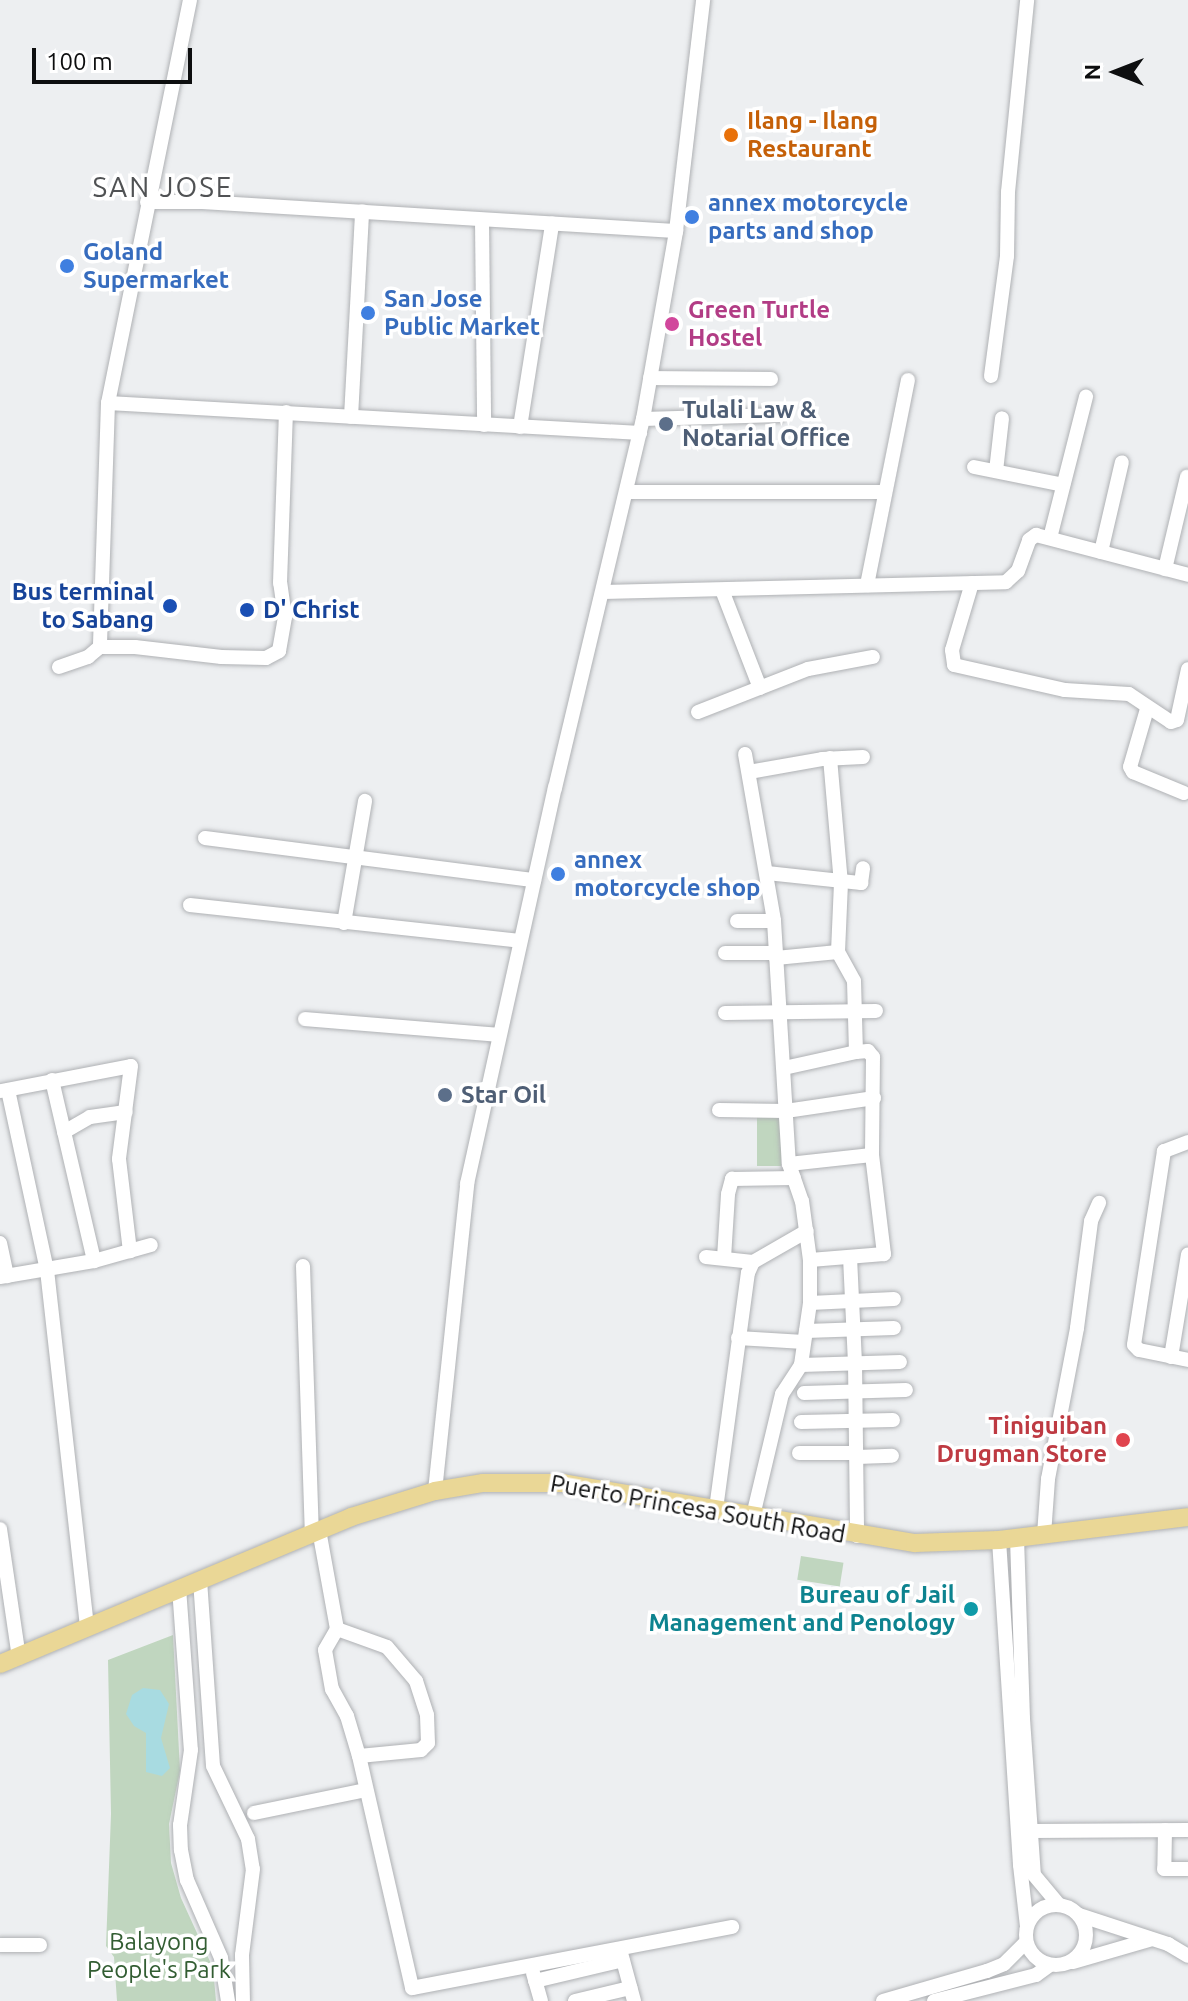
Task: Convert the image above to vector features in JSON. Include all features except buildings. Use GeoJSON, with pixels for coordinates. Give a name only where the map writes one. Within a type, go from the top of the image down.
{"type":"FeatureCollection","features":[{"type":"Feature","properties":{"kind":"main road","name":"Puerto Princesa South Road"},"geometry":{"type":"LineString","coordinates":[[0,1664],[315,1531],[435,1491],[507,1482],[563,1483],[857,1536],[915,1543],[1044,1535],[1187,1512]]}},
{"type":"Feature","properties":{"kind":"street"},"geometry":{"type":"LineString","coordinates":[[100,647],[108,403],[190,0]]}},
{"type":"Feature","properties":{"kind":"street"},"geometry":{"type":"LineString","coordinates":[[435,1491],[467,1184],[534,880],[642,426],[676,231],[703,0]]}},
{"type":"Feature","properties":{"kind":"street"},"geometry":{"type":"LineString","coordinates":[[991,376],[1007,256],[1008,192],[1027,0]]}},
{"type":"Feature","properties":{"kind":"street"},"geometry":{"type":"LineString","coordinates":[[147,202],[362,211],[676,231]]}},
{"type":"Feature","properties":{"kind":"street"},"geometry":{"type":"LineString","coordinates":[[351,417],[362,211]]}},
{"type":"Feature","properties":{"kind":"street"},"geometry":{"type":"LineString","coordinates":[[482,220],[484,425]]}},
{"type":"Feature","properties":{"kind":"street"},"geometry":{"type":"LineString","coordinates":[[520,427],[552,224]]}},
{"type":"Feature","properties":{"kind":"street"},"geometry":{"type":"LineString","coordinates":[[650,378],[771,379]]}},
{"type":"Feature","properties":{"kind":"street"},"geometry":{"type":"LineString","coordinates":[[867,585],[883,492],[908,380]]}},
{"type":"Feature","properties":{"kind":"street"},"geometry":{"type":"LineString","coordinates":[[1050,538],[1086,397]]}},
{"type":"Feature","properties":{"kind":"street"},"geometry":{"type":"LineString","coordinates":[[108,403],[520,427],[642,426],[780,415]]}},
{"type":"Feature","properties":{"kind":"street"},"geometry":{"type":"LineString","coordinates":[[59,667],[81,661],[100,647],[266,658],[279,651],[285,617],[280,583],[286,412]]}},
{"type":"Feature","properties":{"kind":"street"},"geometry":{"type":"LineString","coordinates":[[996,471],[1002,418]]}},
{"type":"Feature","properties":{"kind":"street"},"geometry":{"type":"LineString","coordinates":[[1101,552],[1122,462]]}},
{"type":"Feature","properties":{"kind":"street"},"geometry":{"type":"LineString","coordinates":[[974,467],[1063,485]]}},
{"type":"Feature","properties":{"kind":"street"},"geometry":{"type":"LineString","coordinates":[[1165,569],[1187,477]]}},
{"type":"Feature","properties":{"kind":"street"},"geometry":{"type":"LineString","coordinates":[[626,492],[883,492]]}},
{"type":"Feature","properties":{"kind":"street"},"geometry":{"type":"LineString","coordinates":[[603,592],[972,583],[1013,578],[1029,540],[1036,535],[1188,575]]}},
{"type":"Feature","properties":{"kind":"street"},"geometry":{"type":"LineString","coordinates":[[972,583],[952,650],[954,665],[1065,690],[1129,694],[1147,709],[1171,722],[1177,720],[1188,669]]}},
{"type":"Feature","properties":{"kind":"street"},"geometry":{"type":"LineString","coordinates":[[722,590],[760,688]]}},
{"type":"Feature","properties":{"kind":"street"},"geometry":{"type":"LineString","coordinates":[[698,712],[808,669],[873,657]]}},
{"type":"Feature","properties":{"kind":"street"},"geometry":{"type":"LineString","coordinates":[[1147,709],[1130,767],[1133,772],[1184,793]]}},
{"type":"Feature","properties":{"kind":"street"},"geometry":{"type":"LineString","coordinates":[[745,754],[774,921],[792,1171],[807,1231],[810,1260],[810,1303],[801,1365],[782,1394],[753,1516]]}},
{"type":"Feature","properties":{"kind":"street"},"geometry":{"type":"LineString","coordinates":[[749,772],[830,758],[863,757]]}},
{"type":"Feature","properties":{"kind":"street"},"geometry":{"type":"LineString","coordinates":[[830,758],[837,806],[841,883],[838,952],[854,981],[856,1052]]}},
{"type":"Feature","properties":{"kind":"street"},"geometry":{"type":"LineString","coordinates":[[344,923],[365,801]]}},
{"type":"Feature","properties":{"kind":"street"},"geometry":{"type":"LineString","coordinates":[[205,838],[534,880]]}},
{"type":"Feature","properties":{"kind":"street"},"geometry":{"type":"LineString","coordinates":[[767,873],[841,883],[862,882],[863,868]]}},
{"type":"Feature","properties":{"kind":"street"},"geometry":{"type":"LineString","coordinates":[[190,905],[520,941]]}},
{"type":"Feature","properties":{"kind":"street"},"geometry":{"type":"LineString","coordinates":[[737,921],[774,921]]}},
{"type":"Feature","properties":{"kind":"street"},"geometry":{"type":"LineString","coordinates":[[725,953],[775,956],[838,952]]}},
{"type":"Feature","properties":{"kind":"street"},"geometry":{"type":"LineString","coordinates":[[725,1013],[876,1011]]}},
{"type":"Feature","properties":{"kind":"street"},"geometry":{"type":"LineString","coordinates":[[305,1019],[499,1035]]}},
{"type":"Feature","properties":{"kind":"street"},"geometry":{"type":"LineString","coordinates":[[784,1068],[856,1052],[868,1051],[873,1057],[872,1155],[884,1254],[810,1260]]}},
{"type":"Feature","properties":{"kind":"street"},"geometry":{"type":"LineString","coordinates":[[87,1629],[47,1270],[4,1091],[129,1065],[132,1070],[119,1168],[130,1251]]}},
{"type":"Feature","properties":{"kind":"street"},"geometry":{"type":"LineString","coordinates":[[52,1080],[94,1261]]}},
{"type":"Feature","properties":{"kind":"street"},"geometry":{"type":"LineString","coordinates":[[719,1110],[786,1111],[874,1098]]}},
{"type":"Feature","properties":{"kind":"street"},"geometry":{"type":"LineString","coordinates":[[64,1132],[90,1117],[126,1112]]}},
{"type":"Feature","properties":{"kind":"street"},"geometry":{"type":"LineString","coordinates":[[1188,1142],[1164,1151],[1134,1339],[1139,1350],[1188,1360]]}},
{"type":"Feature","properties":{"kind":"street"},"geometry":{"type":"LineString","coordinates":[[724,1258],[728,1194],[732,1179],[872,1155]]}},
{"type":"Feature","properties":{"kind":"street"},"geometry":{"type":"LineString","coordinates":[[1044,1535],[1048,1479],[1077,1328],[1091,1221],[1099,1203]]}},
{"type":"Feature","properties":{"kind":"street"},"geometry":{"type":"LineString","coordinates":[[706,1257],[753,1262],[807,1231]]}},
{"type":"Feature","properties":{"kind":"street"},"geometry":{"type":"LineString","coordinates":[[0,1243],[4,1276],[94,1261],[151,1245]]}},
{"type":"Feature","properties":{"kind":"street"},"geometry":{"type":"LineString","coordinates":[[1171,1357],[1188,1254]]}},
{"type":"Feature","properties":{"kind":"street"},"geometry":{"type":"LineString","coordinates":[[850,1257],[856,1392],[857,1536]]}},
{"type":"Feature","properties":{"kind":"street"},"geometry":{"type":"LineString","coordinates":[[716,1509],[745,1287],[753,1262]]}},
{"type":"Feature","properties":{"kind":"street"},"geometry":{"type":"LineString","coordinates":[[303,1266],[315,1531],[337,1629],[325,1650],[332,1689],[347,1716],[359,1756],[412,1988],[531,1965],[621,1955]]}},
{"type":"Feature","properties":{"kind":"street"},"geometry":{"type":"LineString","coordinates":[[810,1303],[894,1299]]}},
{"type":"Feature","properties":{"kind":"street"},"geometry":{"type":"LineString","coordinates":[[738,1338],[894,1328]]}},
{"type":"Feature","properties":{"kind":"street"},"geometry":{"type":"LineString","coordinates":[[801,1365],[900,1362]]}},
{"type":"Feature","properties":{"kind":"street"},"geometry":{"type":"LineString","coordinates":[[804,1393],[906,1390]]}},
{"type":"Feature","properties":{"kind":"street"},"geometry":{"type":"LineString","coordinates":[[801,1422],[893,1420]]}},
{"type":"Feature","properties":{"kind":"street"},"geometry":{"type":"LineString","coordinates":[[799,1453],[892,1456]]}},
{"type":"Feature","properties":{"kind":"street"},"geometry":{"type":"LineString","coordinates":[[0,1529],[19,1658]]}},
{"type":"Feature","properties":{"kind":"street"},"geometry":{"type":"LineString","coordinates":[[1008,1539],[1034,1875],[1059,1905],[1079,1915],[1168,1944],[1188,1956]]}},
{"type":"Feature","properties":{"kind":"street"},"geometry":{"type":"LineString","coordinates":[[1008,1539],[1020,1865],[1026,1942],[1040,1961],[1056,1965],[1149,1940]]}},
{"type":"Feature","properties":{"kind":"street"},"geometry":{"type":"LineString","coordinates":[[200,1580],[210,1744],[217,1778],[248,1839],[253,1869],[242,1955],[243,2001]]}},
{"type":"Feature","properties":{"kind":"street"},"geometry":{"type":"LineString","coordinates":[[179,1588],[191,1750],[180,1825],[181,1850],[187,1880],[221,1958],[228,2001]]}},
{"type":"Feature","properties":{"kind":"street"},"geometry":{"type":"LineString","coordinates":[[337,1629],[387,1647],[416,1681],[427,1715],[428,1743],[421,1750],[359,1756]]}},
{"type":"Feature","properties":{"kind":"street"},"geometry":{"type":"LineString","coordinates":[[189,1779],[203,1774],[217,1778]]}},
{"type":"Feature","properties":{"kind":"street"},"geometry":{"type":"LineString","coordinates":[[254,1813],[366,1790]]}},
{"type":"Feature","properties":{"kind":"street"},"geometry":{"type":"LineString","coordinates":[[1165,1830],[1164,1869],[1188,1869]]}},
{"type":"Feature","properties":{"kind":"street"},"geometry":{"type":"LineString","coordinates":[[1032,1831],[1188,1830]]}},
{"type":"Feature","properties":{"kind":"street"},"geometry":{"type":"LineString","coordinates":[[1027,1926],[1042,1908],[1059,1905]]}},
{"type":"Feature","properties":{"kind":"street"},"geometry":{"type":"LineString","coordinates":[[934,2001],[1036,1975],[1074,1960],[1086,1939],[1079,1915]]}},
{"type":"Feature","properties":{"kind":"street"},"geometry":{"type":"LineString","coordinates":[[535,1981],[732,1927]]}},
{"type":"Feature","properties":{"kind":"street"},"geometry":{"type":"LineString","coordinates":[[883,2001],[1004,1964],[1026,1942]]}},
{"type":"Feature","properties":{"kind":"street"},"geometry":{"type":"LineString","coordinates":[[0,1945],[40,1945]]}},
{"type":"Feature","properties":{"kind":"street"},"geometry":{"type":"LineString","coordinates":[[221,1958],[232,1960],[242,1955]]}},
{"type":"Feature","properties":{"kind":"street"},"geometry":{"type":"LineString","coordinates":[[575,2001],[632,1994],[621,1955]]}},
{"type":"Feature","properties":{"kind":"street"},"geometry":{"type":"LineString","coordinates":[[531,1965],[541,2001]]}},
{"type":"Feature","properties":{"kind":"green space"},"geometry":{"type":"Polygon","coordinates":[[[757,1115],[781,1115],[781,1166],[757,1166],[757,1115]]]}},
{"type":"Feature","properties":{"kind":"green space"},"geometry":{"type":"Polygon","coordinates":[[[801,1556],[843,1563],[840,1586],[797,1580],[801,1556]]]}},
{"type":"Feature","properties":{"kind":"green space","name":"Balayong People's Park"},"geometry":{"type":"Polygon","coordinates":[[[173,1635],[180,1771],[169,1824],[171,1863],[181,1898],[213,1968],[216,2001],[117,2001],[114,1957],[106,1946],[111,1814],[108,1660],[173,1635]]]}},
{"type":"Feature","properties":{"kind":"water"},"geometry":{"type":"Polygon","coordinates":[[[143,1688],[160,1690],[169,1704],[161,1738],[170,1768],[162,1776],[146,1772],[146,1733],[134,1726],[126,1714],[132,1695],[143,1688]]]}},
{"type":"Feature","properties":{"kind":"place","name":"Ilang - Ilang Restaurant"},"geometry":{"type":"Point","coordinates":[731,135]}},
{"type":"Feature","properties":{"kind":"place","name":"annex motorcycle parts and shop"},"geometry":{"type":"Point","coordinates":[692,217]}},
{"type":"Feature","properties":{"kind":"place","name":"Goland Supermarket"},"geometry":{"type":"Point","coordinates":[67,266]}},
{"type":"Feature","properties":{"kind":"place","name":"San Jose Public Market"},"geometry":{"type":"Point","coordinates":[368,313]}},
{"type":"Feature","properties":{"kind":"place","name":"Green Turtle Hostel"},"geometry":{"type":"Point","coordinates":[672,324]}},
{"type":"Feature","properties":{"kind":"place","name":"Tulali Law & Notarial Office"},"geometry":{"type":"Point","coordinates":[666,424]}},
{"type":"Feature","properties":{"kind":"place","name":"Bus terminal to Sabang"},"geometry":{"type":"Point","coordinates":[170,606]}},
{"type":"Feature","properties":{"kind":"place","name":"D' Christ"},"geometry":{"type":"Point","coordinates":[247,610]}},
{"type":"Feature","properties":{"kind":"place","name":"annex motorcycle shop"},"geometry":{"type":"Point","coordinates":[558,874]}},
{"type":"Feature","properties":{"kind":"place","name":"Star Oil"},"geometry":{"type":"Point","coordinates":[445,1095]}},
{"type":"Feature","properties":{"kind":"place","name":"Tiniguiban Drugman Store"},"geometry":{"type":"Point","coordinates":[1123,1440]}},
{"type":"Feature","properties":{"kind":"place","name":"Bureau of Jail Management and Penology"},"geometry":{"type":"Point","coordinates":[971,1609]}},
{"type":"Feature","properties":{"kind":"district","name":"SAN JOSE"},"geometry":{"type":"Point","coordinates":[163,187]}}]}
